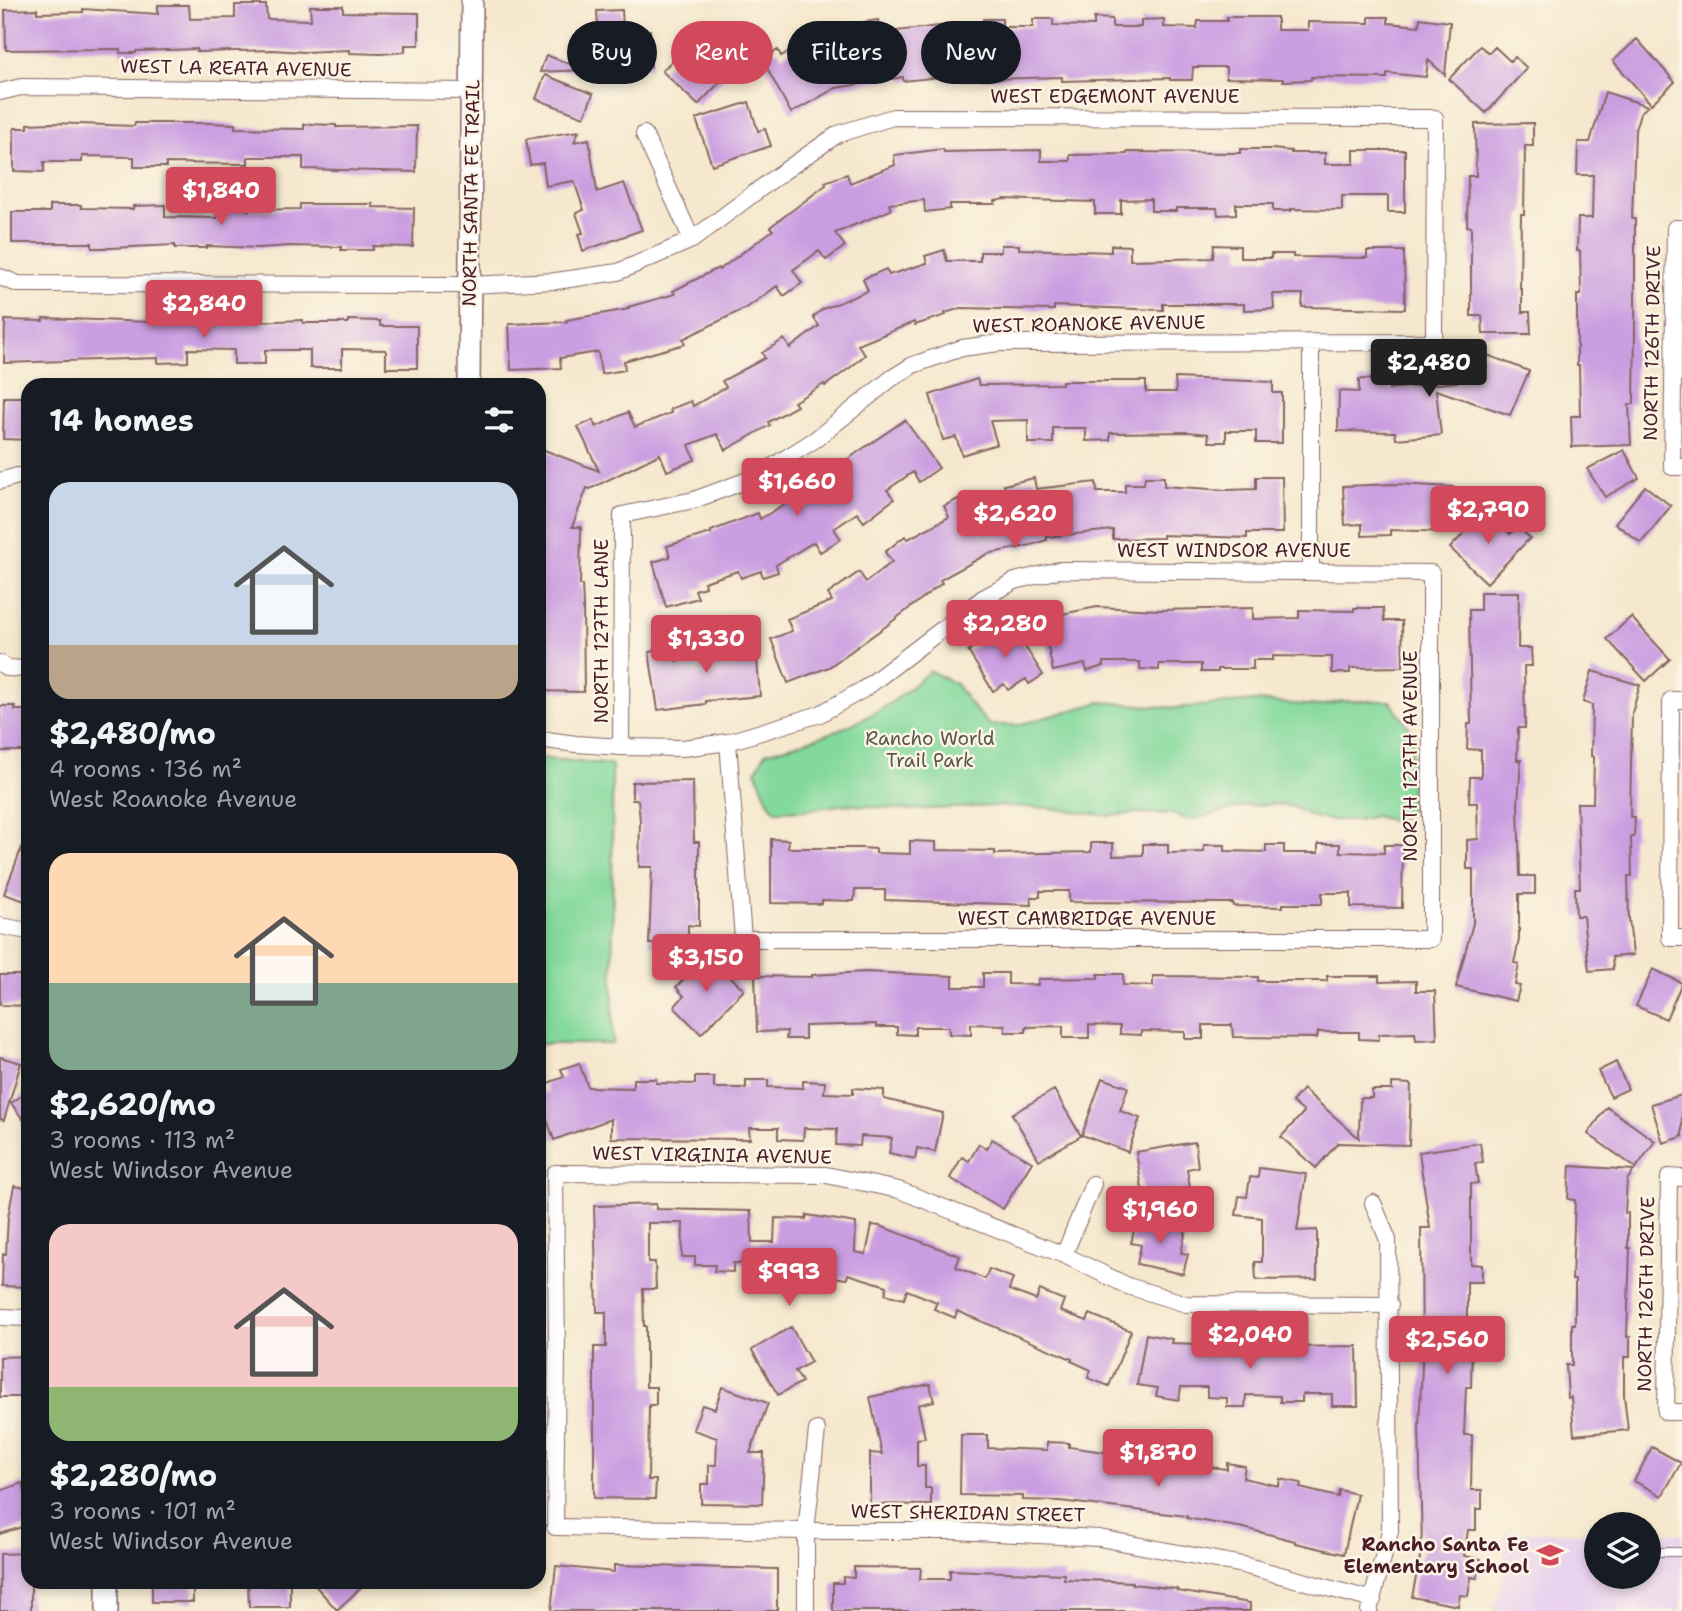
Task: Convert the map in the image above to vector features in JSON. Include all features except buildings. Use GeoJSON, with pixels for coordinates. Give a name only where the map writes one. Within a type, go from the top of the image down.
{"type":"FeatureCollection","features":[{"type":"Feature","properties":{"kind":"street","name":"NORTH SANTA FE TRAIL"},"geometry":{"type":"LineString","coordinates":[[469,378],[472,0]]}},
{"type":"Feature","properties":{"kind":"street","name":"WEST LA REATA AVENUE"},"geometry":{"type":"LineString","coordinates":[[0,92],[21,87],[472,91]]}},
{"type":"Feature","properties":{"kind":"street","name":"WEST EDGEMONT AVENUE"},"geometry":{"type":"LineString","coordinates":[[0,277],[18,284],[470,285],[556,281],[618,272],[692,240],[838,134],[894,117],[1435,118],[1434,342]]}},
{"type":"Feature","properties":{"kind":"street"},"geometry":{"type":"LineString","coordinates":[[644,134],[692,240]]}},
{"type":"Feature","properties":{"kind":"street","name":"NORTH 126TH DRIVE"},"geometry":{"type":"LineString","coordinates":[[1677,467],[1675,228],[1682,228]]}},
{"type":"Feature","properties":{"kind":"street","name":"WEST ROANOKE AVENUE"},"geometry":{"type":"LineString","coordinates":[[622,515],[694,500],[756,477],[816,439],[892,378],[913,365],[962,348],[999,343],[1434,342]]}},
{"type":"Feature","properties":{"kind":"street"},"geometry":{"type":"LineString","coordinates":[[1311,343],[1311,571]]}},
{"type":"Feature","properties":{"kind":"street"},"geometry":{"type":"LineString","coordinates":[[0,481],[21,476]]}},
{"type":"Feature","properties":{"kind":"street","name":"NORTH 127TH LANE"},"geometry":{"type":"LineString","coordinates":[[621,747],[622,515]]}},
{"type":"Feature","properties":{"kind":"street","name":"WEST WINDSOR AVENUE"},"geometry":{"type":"LineString","coordinates":[[546,740],[621,747],[683,748],[728,742],[820,714],[864,689],[983,597],[1015,582],[1059,570],[1431,573]]}},
{"type":"Feature","properties":{"kind":"street","name":"NORTH 127TH AVENUE"},"geometry":{"type":"LineString","coordinates":[[1431,573],[1431,939]]}},
{"type":"Feature","properties":{"kind":"street"},"geometry":{"type":"LineString","coordinates":[[0,663],[7,668],[21,669]]}},
{"type":"Feature","properties":{"kind":"street"},"geometry":{"type":"LineString","coordinates":[[1676,700],[1676,938]]}},
{"type":"Feature","properties":{"kind":"street","name":"WEST CAMBRIDGE AVENUE"},"geometry":{"type":"LineString","coordinates":[[728,742],[743,939],[1431,939]]}},
{"type":"Feature","properties":{"kind":"street"},"geometry":{"type":"LineString","coordinates":[[0,926],[21,929]]}},
{"type":"Feature","properties":{"kind":"street","name":"WEST VIRGINIA AVENUE"},"geometry":{"type":"LineString","coordinates":[[555,1527],[555,1173],[826,1175],[899,1190],[1064,1255],[1128,1286],[1186,1304],[1390,1305]]}},
{"type":"Feature","properties":{"kind":"street","name":"NORTH 126TH DRIVE"},"geometry":{"type":"LineString","coordinates":[[1674,1412],[1675,1178]]}},
{"type":"Feature","properties":{"kind":"street"},"geometry":{"type":"LineString","coordinates":[[1064,1255],[1093,1184]]}},
{"type":"Feature","properties":{"kind":"street"},"geometry":{"type":"LineString","coordinates":[[1371,1605],[1390,1531],[1388,1240],[1373,1203]]}},
{"type":"Feature","properties":{"kind":"street"},"geometry":{"type":"LineString","coordinates":[[0,1317],[21,1318]]}},
{"type":"Feature","properties":{"kind":"street"},"geometry":{"type":"LineString","coordinates":[[806,1611],[806,1531],[817,1430]]}},
{"type":"Feature","properties":{"kind":"street","name":"WEST SHERIDAN STREET"},"geometry":{"type":"LineString","coordinates":[[555,1527],[954,1531],[1099,1538],[1243,1565],[1371,1605]]}},
{"type":"Feature","properties":{"kind":"street"},"geometry":{"type":"LineString","coordinates":[[107,1589],[107,1611]]}},
{"type":"Feature","properties":{"kind":"lane"},"geometry":{"type":"LineString","coordinates":[[1661,1552],[1682,1552]]}},
{"type":"Feature","properties":{"kind":"shaded area","name":"Rancho Santa Fe Elementary School"},"geometry":{"type":"Polygon","coordinates":[[[1505,1532],[1584,1533],[1584,1589],[1661,1589],[1661,1534],[1682,1534],[1682,1611],[1493,1611],[1504,1577],[1505,1532]]]}},
{"type":"Feature","properties":{"kind":"green space","name":"Rancho World Trail Park"},"geometry":{"type":"Polygon","coordinates":[[[930,671],[956,684],[989,725],[1018,725],[1101,702],[1177,708],[1255,701],[1319,706],[1343,701],[1390,701],[1413,733],[1410,813],[1393,821],[1375,816],[1357,820],[1330,820],[1313,817],[1291,806],[1272,804],[1245,806],[1190,820],[1171,814],[1108,816],[1048,808],[997,806],[908,810],[846,804],[776,811],[769,803],[756,771],[765,753],[862,719],[892,702],[930,671]]]}},
{"type":"Feature","properties":{"kind":"green space"},"geometry":{"type":"Polygon","coordinates":[[[546,759],[612,765],[613,1044],[546,1044],[546,759]]]}},
{"type":"Feature","properties":{"kind":"place","name":"Rancho Santa Fe Elementary School"},"geometry":{"type":"Point","coordinates":[1550,1555]}}]}
